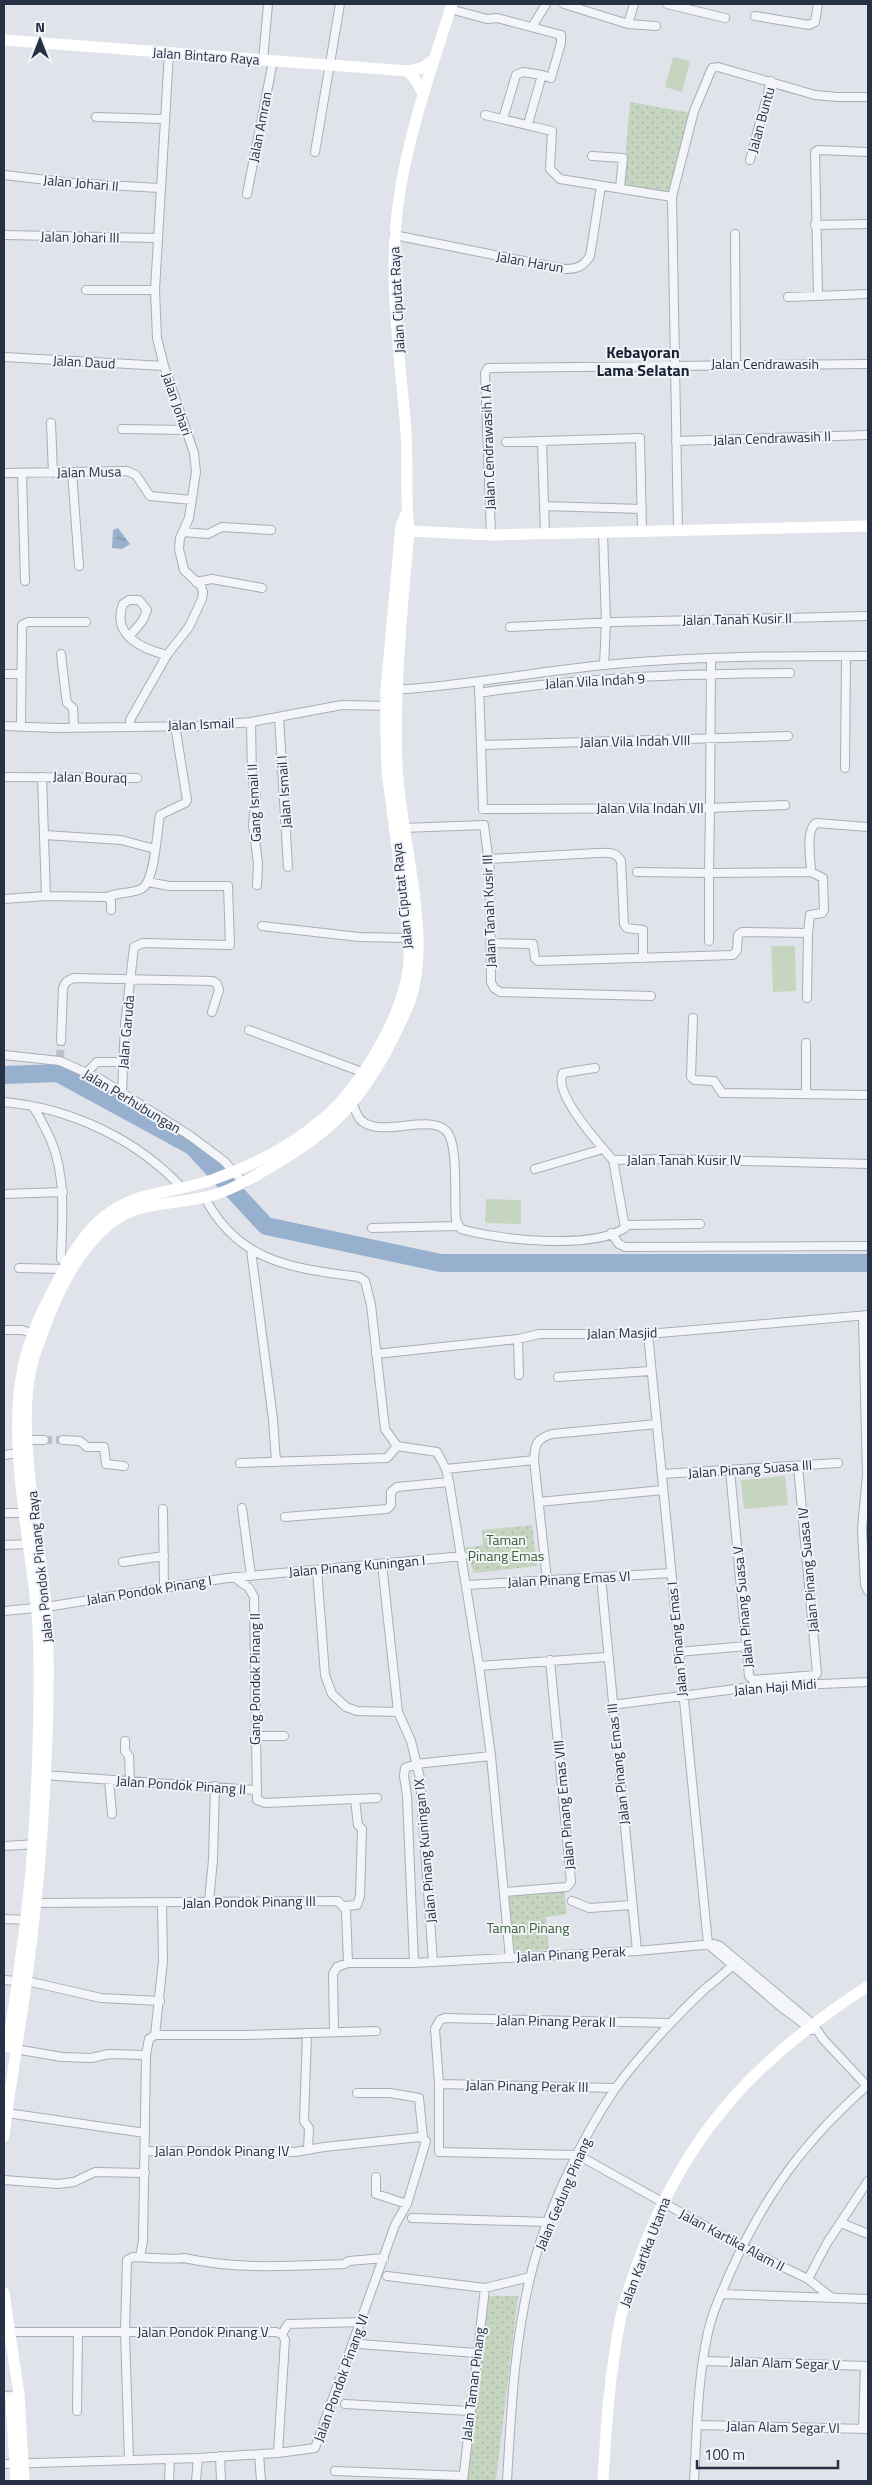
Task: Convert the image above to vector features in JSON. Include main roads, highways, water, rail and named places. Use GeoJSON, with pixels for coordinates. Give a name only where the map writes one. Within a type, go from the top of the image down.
{"type":"FeatureCollection","features":[{"type":"Feature","properties":{"kind":"main road","name":"Jalan Ciputat Raya"},"geometry":{"type":"LineString","coordinates":[[221,1193],[297,1152],[332,1126],[353,1104],[373,1076],[393,1038],[410,1001],[416,978],[418,941],[399,828],[387,771],[398,607],[407,512],[408,457],[395,306],[394,235],[404,172],[423,94],[451,7]]}},
{"type":"Feature","properties":{"kind":"main road","name":"Jalan Bintaro Raya"},"geometry":{"type":"LineString","coordinates":[[4,40],[408,71],[422,68],[433,60]]}},
{"type":"Feature","properties":{"kind":"main road"},"geometry":{"type":"LineString","coordinates":[[408,71],[417,82],[423,94]]}},
{"type":"Feature","properties":{"kind":"main road"},"geometry":{"type":"LineString","coordinates":[[405,528],[490,535],[868,526]]}},
{"type":"Feature","properties":{"kind":"main road","name":"Jalan Ciputat Raya"},"geometry":{"type":"LineString","coordinates":[[202,1184],[290,1143],[321,1121],[335,1107],[362,1072],[386,1031],[402,996],[407,977],[410,938],[399,828]]}},
{"type":"Feature","properties":{"kind":"main road"},"geometry":{"type":"LineString","coordinates":[[221,1193],[227,1174]]}},
{"type":"Feature","properties":{"kind":"main road","name":"Jalan Pondok Pinang Raya"},"geometry":{"type":"LineString","coordinates":[[4,2081],[17,2015],[30,1920],[41,1775],[42,1607],[28,1440],[27,1395],[38,1335],[65,1266],[80,1241],[99,1219],[138,1198],[202,1184]]}},
{"type":"Feature","properties":{"kind":"main road","name":"Jalan Pondok Pinang Raya"},"geometry":{"type":"LineString","coordinates":[[42,1607],[29,1544],[20,1453],[19,1396],[23,1367],[71,1270],[86,1248],[106,1227],[122,1215],[142,1207],[160,1202],[205,1198],[221,1193]]}},
{"type":"Feature","properties":{"kind":"main road","name":"Jalan Kartika Utama"},"geometry":{"type":"LineString","coordinates":[[603,2481],[606,2424],[622,2314],[629,2286],[662,2203],[710,2125],[742,2087],[813,2028],[868,1986]]}},
{"type":"Feature","properties":{"kind":"main road","name":"Jalan Pondok Pinang Raya"},"geometry":{"type":"LineString","coordinates":[[4,2136],[15,2049],[17,2015]]}},
{"type":"Feature","properties":{"kind":"main road"},"geometry":{"type":"LineString","coordinates":[[4,2293],[16,2481]]}},
{"type":"Feature","properties":{"kind":"main road"},"geometry":{"type":"LineString","coordinates":[[4,2342],[11,2395]]}},
{"type":"Feature","properties":{"kind":"main road"},"geometry":{"type":"LineString","coordinates":[[14,2463],[24,2481]]}},
{"type":"Feature","properties":{"kind":"water"},"geometry":{"type":"Polygon","coordinates":[[[118,528],[130,544],[122,549],[112,548],[113,530],[118,528]]]}},
{"type":"Feature","properties":{"kind":"waterway"},"geometry":{"type":"LineString","coordinates":[[4,1075],[58,1073],[192,1146],[266,1226],[441,1263],[868,1263]]}},
{"type":"Feature","properties":{"kind":"tunnel"},"geometry":{"type":"LineString","coordinates":[[60,1058],[61,1041]]}},
{"type":"Feature","properties":{"kind":"tunnel"},"geometry":{"type":"LineString","coordinates":[[44,1440],[63,1440]]}},
{"type":"Feature","properties":{"kind":"district","name":"Kebayoran Lama Selatan"},"geometry":{"type":"Point","coordinates":[643,361]}},
{"type":"Feature","properties":{"kind":"park label","name":"Taman Pinang Emas"},"geometry":{"type":"Point","coordinates":[506,1548]}},
{"type":"Feature","properties":{"kind":"park label","name":"Taman Pinang"},"geometry":{"type":"Point","coordinates":[528,1928]}}]}
